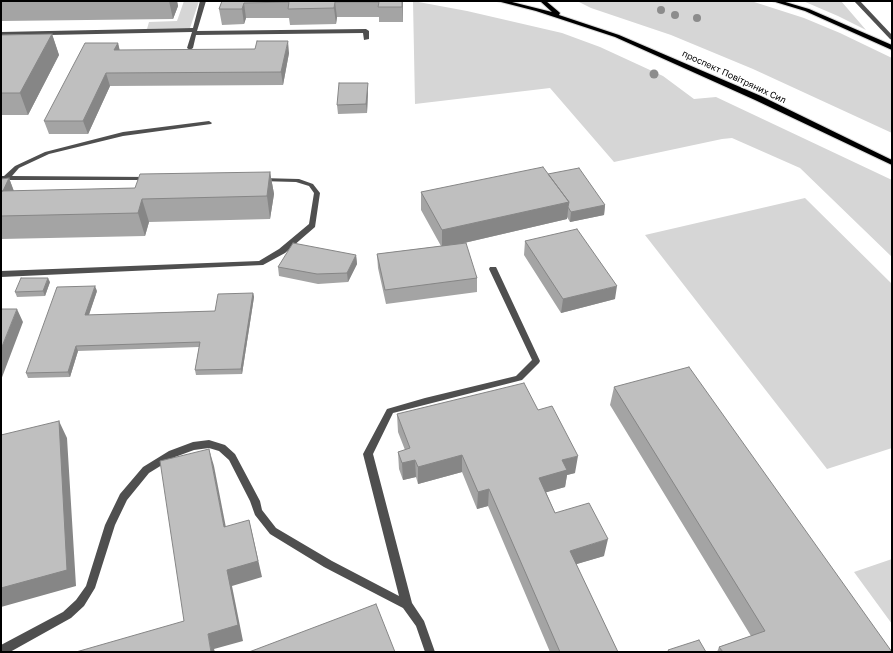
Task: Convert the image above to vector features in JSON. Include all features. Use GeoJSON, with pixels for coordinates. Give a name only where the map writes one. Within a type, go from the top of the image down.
{"type":"FeatureCollection","features":[{"type":"Feature","properties":{"kind":"main road","name":"проспект Повітряних Сил"},"geometry":{"type":"LineString","coordinates":[[500,1],[563,17],[617,36],[700,72],[892,163]]}},
{"type":"Feature","properties":{"kind":"main road","name":"проспект Повітряних Сил"},"geometry":{"type":"LineString","coordinates":[[543,1],[547,6],[563,17]]}},
{"type":"Feature","properties":{"kind":"main road"},"geometry":{"type":"LineString","coordinates":[[775,1],[807,10],[892,48]]}},
{"type":"Feature","properties":{"kind":"street"},"geometry":{"type":"LineString","coordinates":[[190,48],[203,1]]}},
{"type":"Feature","properties":{"kind":"street"},"geometry":{"type":"LineString","coordinates":[[857,1],[892,38]]}},
{"type":"Feature","properties":{"kind":"street"},"geometry":{"type":"LineString","coordinates":[[1,34],[366,31],[366,39]]}},
{"type":"Feature","properties":{"kind":"street"},"geometry":{"type":"LineString","coordinates":[[4,178],[17,166],[47,153],[123,134],[209,122]]}},
{"type":"Feature","properties":{"kind":"street"},"geometry":{"type":"LineString","coordinates":[[4,178],[156,179]]}},
{"type":"Feature","properties":{"kind":"street"},"geometry":{"type":"LineString","coordinates":[[1,274],[260,263],[282,251],[312,225],[317,193],[310,185],[297,180],[250,180]]}},
{"type":"Feature","properties":{"kind":"street"},"geometry":{"type":"LineString","coordinates":[[430,652],[420,624],[406,605],[368,454],[390,411],[424,401],[519,378],[536,360],[494,269]]}},
{"type":"Feature","properties":{"kind":"street"},"geometry":{"type":"LineString","coordinates":[[1,651],[66,615],[80,603],[90,588],[110,525],[123,497],[146,470],[172,454],[193,446],[209,444],[222,448],[232,457],[255,501],[258,512],[273,530],[328,564],[406,605]]}},
{"type":"Feature","properties":{"kind":"shaded area"},"geometry":{"type":"Polygon","coordinates":[[[184,1],[199,1],[190,28],[147,29],[149,22],[177,21],[184,1]]]}},
{"type":"Feature","properties":{"kind":"shaded area"},"geometry":{"type":"Polygon","coordinates":[[[413,1],[467,11],[562,33],[600,47],[663,76],[694,99],[716,97],[892,180],[892,257],[800,168],[732,138],[614,162],[550,88],[415,104],[413,1]]]}},
{"type":"Feature","properties":{"kind":"shaded area"},"geometry":{"type":"Polygon","coordinates":[[[577,1],[751,1],[804,18],[840,33],[892,58],[892,133],[753,69],[671,35],[591,8],[577,1]]]}},
{"type":"Feature","properties":{"kind":"shaded area"},"geometry":{"type":"Polygon","coordinates":[[[803,1],[841,1],[866,30],[838,16],[803,1]]]}},
{"type":"Feature","properties":{"kind":"shaded area"},"geometry":{"type":"Polygon","coordinates":[[[805,198],[892,284],[892,448],[827,469],[645,235],[805,198]]]}},
{"type":"Feature","properties":{"kind":"shaded area"},"geometry":{"type":"Polygon","coordinates":[[[892,559],[892,624],[854,572],[892,559]]]}},
{"type":"Feature","properties":{"kind":"building"},"geometry":{"type":"Polygon","coordinates":[[[222,1],[402,1],[402,7],[378,7],[379,2],[335,2],[334,8],[288,9],[289,2],[244,3],[242,9],[219,9],[222,1]]]}},
{"type":"Feature","properties":{"kind":"building"},"geometry":{"type":"Polygon","coordinates":[[[52,34],[20,93],[1,93],[1,35],[52,34]]]}},
{"type":"Feature","properties":{"kind":"building"},"geometry":{"type":"Polygon","coordinates":[[[257,41],[288,41],[281,72],[106,73],[83,121],[44,121],[85,43],[118,43],[114,50],[255,49],[257,41]]]}},
{"type":"Feature","properties":{"kind":"building"},"geometry":{"type":"Polygon","coordinates":[[[339,83],[368,83],[366,104],[337,105],[339,83]]]}},
{"type":"Feature","properties":{"kind":"building"},"geometry":{"type":"Polygon","coordinates":[[[543,167],[569,202],[442,230],[421,192],[543,167]]]}},
{"type":"Feature","properties":{"kind":"building"},"geometry":{"type":"Polygon","coordinates":[[[579,168],[605,205],[571,212],[568,207],[569,202],[548,174],[579,168]]]}},
{"type":"Feature","properties":{"kind":"building"},"geometry":{"type":"Polygon","coordinates":[[[270,172],[267,196],[142,199],[138,213],[1,216],[1,191],[135,188],[140,174],[270,172]]]}},
{"type":"Feature","properties":{"kind":"building"},"geometry":{"type":"Polygon","coordinates":[[[9,178],[3,191],[1,191],[1,179],[9,178]]]}},
{"type":"Feature","properties":{"kind":"building"},"geometry":{"type":"Polygon","coordinates":[[[577,229],[617,286],[563,299],[525,241],[577,229]]]}},
{"type":"Feature","properties":{"kind":"building"},"geometry":{"type":"Polygon","coordinates":[[[293,243],[356,255],[347,273],[317,274],[278,267],[293,243]]]}},
{"type":"Feature","properties":{"kind":"building"},"geometry":{"type":"Polygon","coordinates":[[[466,243],[477,278],[385,290],[377,254],[466,243]]]}},
{"type":"Feature","properties":{"kind":"building"},"geometry":{"type":"Polygon","coordinates":[[[21,278],[48,278],[43,291],[15,292],[21,278]]]}},
{"type":"Feature","properties":{"kind":"building"},"geometry":{"type":"Polygon","coordinates":[[[95,286],[85,315],[215,311],[218,294],[253,293],[241,369],[195,370],[200,342],[76,346],[68,372],[26,373],[57,287],[95,286]]]}},
{"type":"Feature","properties":{"kind":"building"},"geometry":{"type":"Polygon","coordinates":[[[1,309],[17,309],[1,349],[1,309]]]}},
{"type":"Feature","properties":{"kind":"building"},"geometry":{"type":"Polygon","coordinates":[[[689,367],[892,652],[723,652],[719,647],[765,631],[614,387],[689,367]]]}},
{"type":"Feature","properties":{"kind":"building"},"geometry":{"type":"Polygon","coordinates":[[[524,383],[538,410],[552,406],[578,456],[562,460],[567,470],[539,478],[555,513],[589,503],[608,539],[570,551],[618,652],[560,652],[489,489],[478,492],[462,455],[418,467],[415,460],[402,463],[398,452],[410,448],[397,414],[524,383]]]}},
{"type":"Feature","properties":{"kind":"building"},"geometry":{"type":"Polygon","coordinates":[[[59,421],[67,570],[1,588],[1,435],[59,421]]]}},
{"type":"Feature","properties":{"kind":"building"},"geometry":{"type":"Polygon","coordinates":[[[209,449],[224,527],[249,520],[258,561],[227,570],[238,625],[208,634],[211,652],[76,652],[184,621],[160,461],[209,449]]]}},
{"type":"Feature","properties":{"kind":"building"},"geometry":{"type":"Polygon","coordinates":[[[376,604],[395,652],[249,652],[376,604]]]}},
{"type":"Feature","properties":{"kind":"building"},"geometry":{"type":"Polygon","coordinates":[[[699,640],[706,652],[669,652],[668,650],[699,640]]]}}]}
